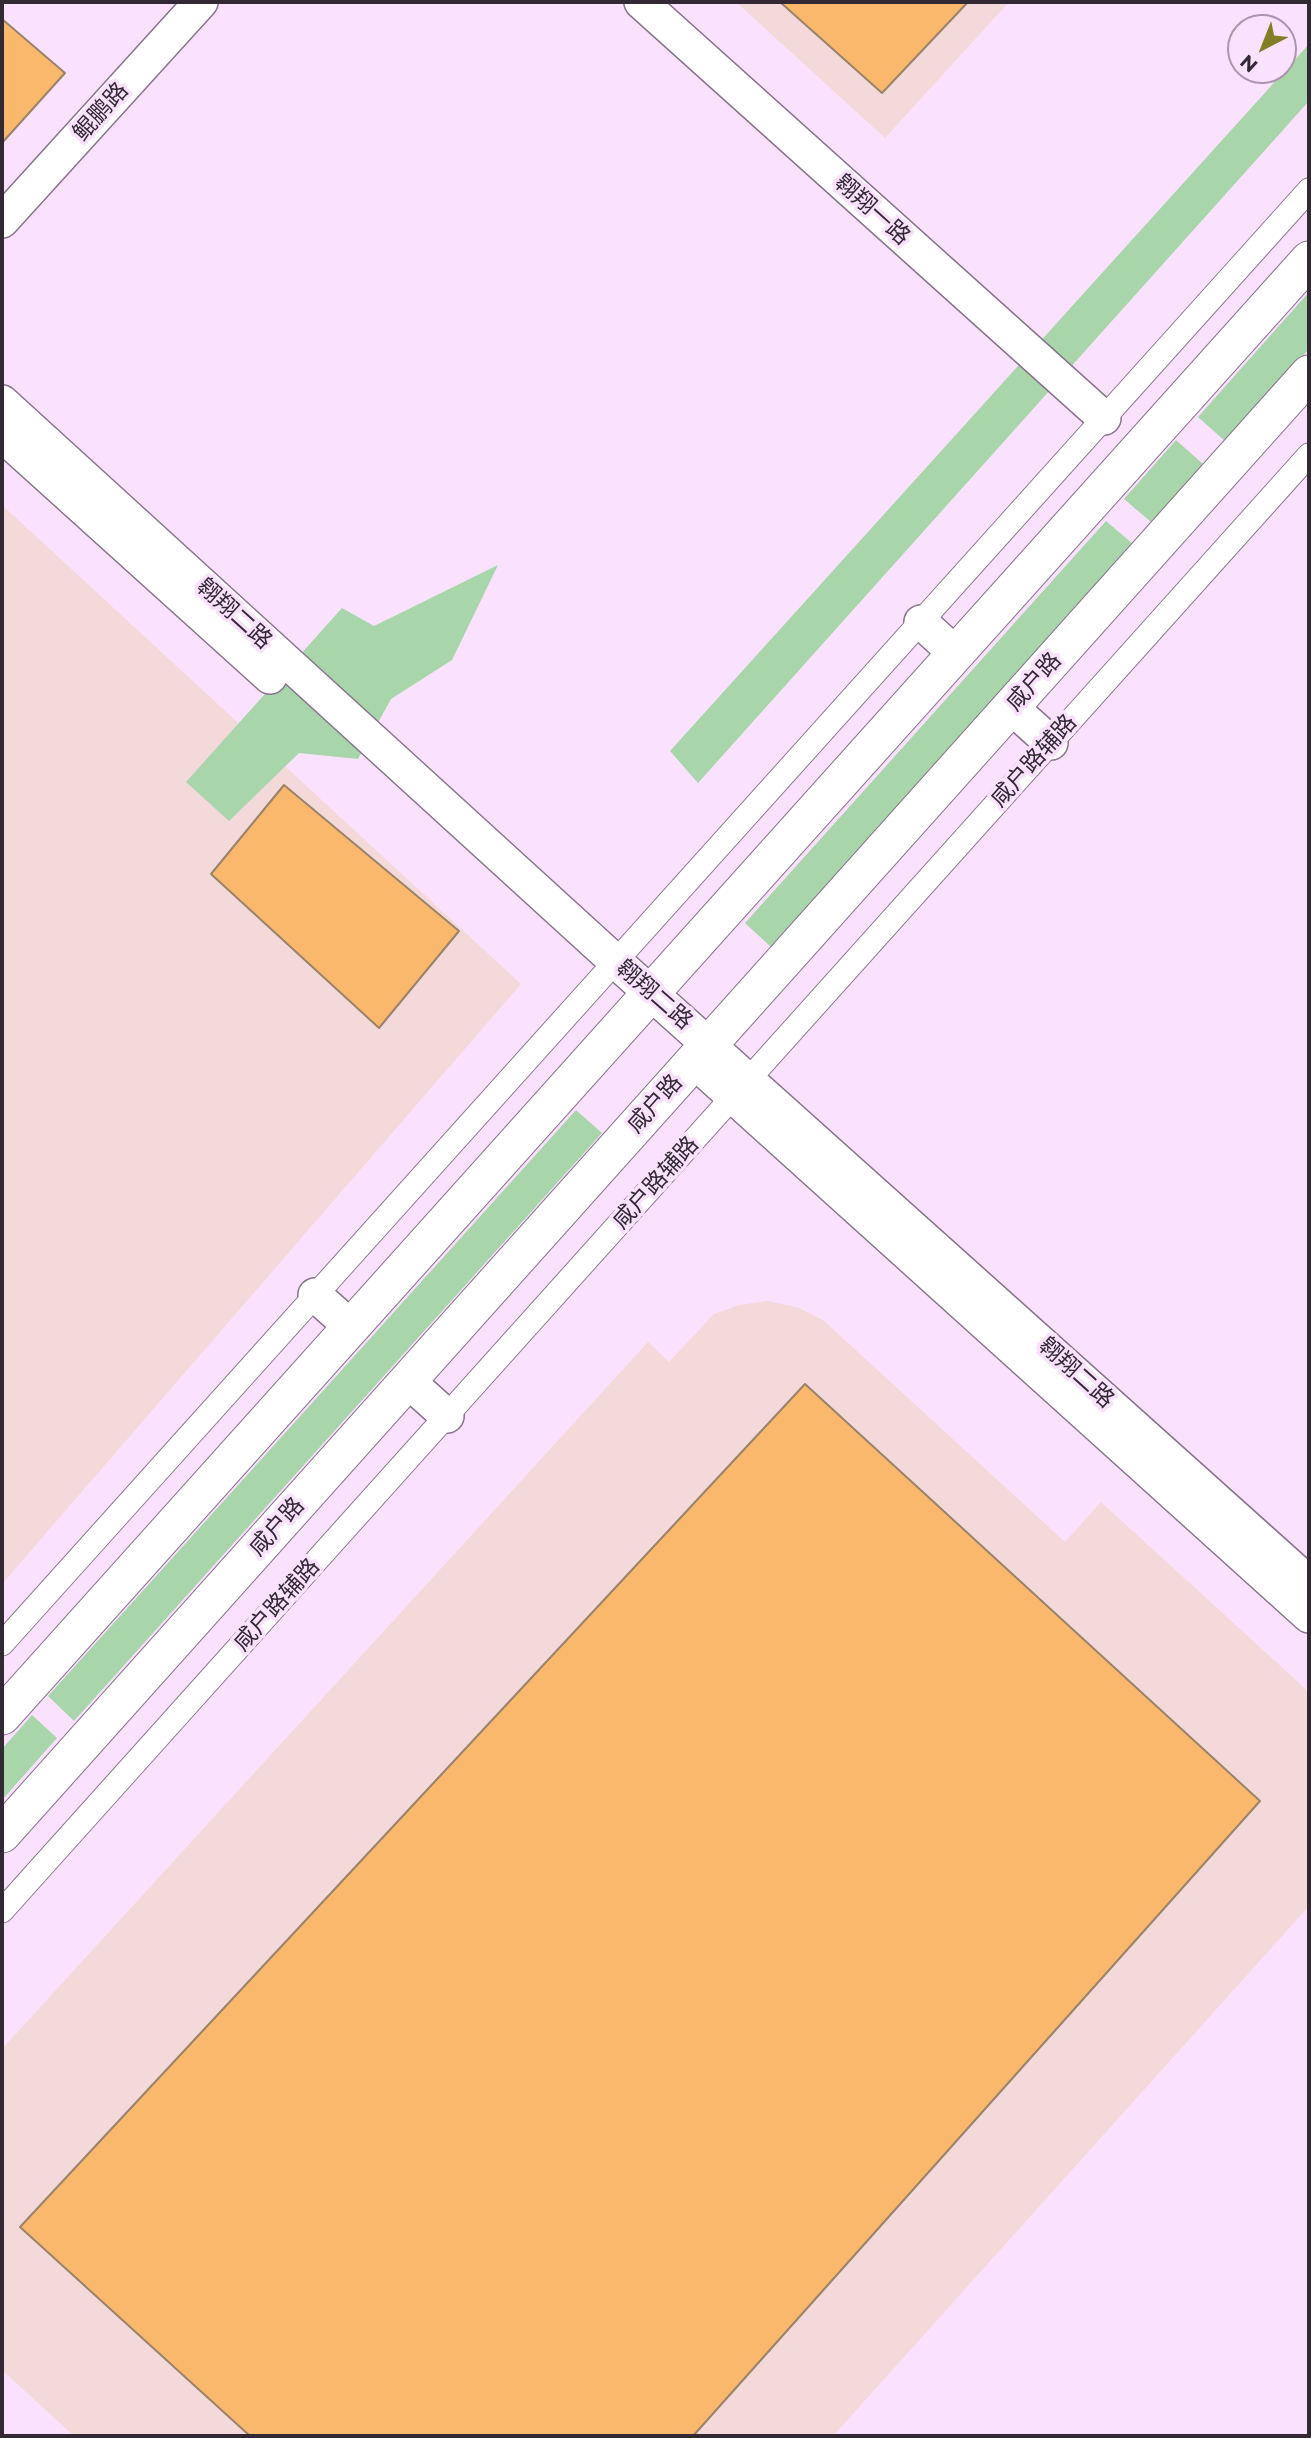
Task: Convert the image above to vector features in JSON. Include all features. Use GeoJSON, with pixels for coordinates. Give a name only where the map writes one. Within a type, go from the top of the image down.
{"type":"FeatureCollection","features":[{"type":"Feature","properties":{"kind":"main road"},"geometry":{"type":"LineString","coordinates":[[2,1716],[1309,260]]}},
{"type":"Feature","properties":{"kind":"main road","name":"咸户路"},"geometry":{"type":"LineString","coordinates":[[2,1835],[1309,374]]}},
{"type":"Feature","properties":{"kind":"street","name":"鲲鹏路"},"geometry":{"type":"LineString","coordinates":[[2,222],[201,2]]}},
{"type":"Feature","properties":{"kind":"street","name":"翱翔一路"},"geometry":{"type":"LineString","coordinates":[[641,2],[1104,418]]}},
{"type":"Feature","properties":{"kind":"street"},"geometry":{"type":"LineString","coordinates":[[2,1644],[1309,190]]}},
{"type":"Feature","properties":{"kind":"street","name":"翱翔二路"},"geometry":{"type":"LineString","coordinates":[[2,402],[608,970]]}},
{"type":"Feature","properties":{"kind":"street","name":"翱翔二路"},"geometry":{"type":"LineString","coordinates":[[2,435],[741,1088],[1309,1583]]}},
{"type":"Feature","properties":{"kind":"street","name":"咸户路辅路"},"geometry":{"type":"LineString","coordinates":[[2,1911],[1309,455]]}},
{"type":"Feature","properties":{"kind":"street"},"geometry":{"type":"LineString","coordinates":[[921,622],[956,654]]}},
{"type":"Feature","properties":{"kind":"street"},"geometry":{"type":"LineString","coordinates":[[1011,707],[1051,743]]}},
{"type":"Feature","properties":{"kind":"street","name":"翱翔二路"},"geometry":{"type":"LineString","coordinates":[[741,1088],[1309,1616]]}},
{"type":"Feature","properties":{"kind":"street"},"geometry":{"type":"LineString","coordinates":[[315,1295],[351,1328]]}},
{"type":"Feature","properties":{"kind":"street"},"geometry":{"type":"LineString","coordinates":[[408,1381],[447,1416]]}},
{"type":"Feature","properties":{"kind":"shaded area"},"geometry":{"type":"Polygon","coordinates":[[[736,2],[1009,2],[885,138],[736,2]]]}},
{"type":"Feature","properties":{"kind":"shaded area"},"geometry":{"type":"Polygon","coordinates":[[[2,505],[521,984],[2,1584],[2,505]]]}},
{"type":"Feature","properties":{"kind":"shaded area"},"geometry":{"type":"Polygon","coordinates":[[[768,1301],[799,1308],[823,1320],[1065,1542],[1101,1502],[1309,1692],[1309,1906],[833,2436],[74,2436],[2,2370],[2,2049],[648,1342],[669,1362],[714,1314],[739,1305],[768,1301]]]}},
{"type":"Feature","properties":{"kind":"green space"},"geometry":{"type":"Polygon","coordinates":[[[1309,44],[1309,101],[698,783],[670,751],[1273,84],[1297,84],[1297,57],[1309,44]]]}},
{"type":"Feature","properties":{"kind":"green space"},"geometry":{"type":"Polygon","coordinates":[[[1309,292],[1309,349],[1226,442],[1198,417],[1309,292]]]}},
{"type":"Feature","properties":{"kind":"green space"},"geometry":{"type":"Polygon","coordinates":[[[1176,440],[1203,464],[1151,522],[1124,499],[1176,440]]]}},
{"type":"Feature","properties":{"kind":"green space"},"geometry":{"type":"Polygon","coordinates":[[[1106,521],[1133,544],[771,947],[745,923],[1106,521]]]}},
{"type":"Feature","properties":{"kind":"green space"},"geometry":{"type":"Polygon","coordinates":[[[498,565],[452,660],[391,699],[358,759],[299,753],[229,821],[186,782],[342,608],[374,626],[498,565]]]}},
{"type":"Feature","properties":{"kind":"green space"},"geometry":{"type":"Polygon","coordinates":[[[576,1110],[602,1133],[74,1721],[48,1696],[576,1110]]]}},
{"type":"Feature","properties":{"kind":"green space"},"geometry":{"type":"Polygon","coordinates":[[[32,1715],[57,1738],[2,1800],[2,1749],[32,1715]]]}},
{"type":"Feature","properties":{"kind":"building"},"geometry":{"type":"Polygon","coordinates":[[[780,2],[968,2],[882,93],[780,2]]]}},
{"type":"Feature","properties":{"kind":"building"},"geometry":{"type":"Polygon","coordinates":[[[2,19],[65,73],[2,143],[2,19]]]}},
{"type":"Feature","properties":{"kind":"building"},"geometry":{"type":"Polygon","coordinates":[[[284,785],[459,931],[379,1028],[211,874],[284,785]]]}},
{"type":"Feature","properties":{"kind":"building"},"geometry":{"type":"Polygon","coordinates":[[[805,1384],[1260,1801],[693,2436],[250,2436],[20,2227],[805,1384]]]}}]}
